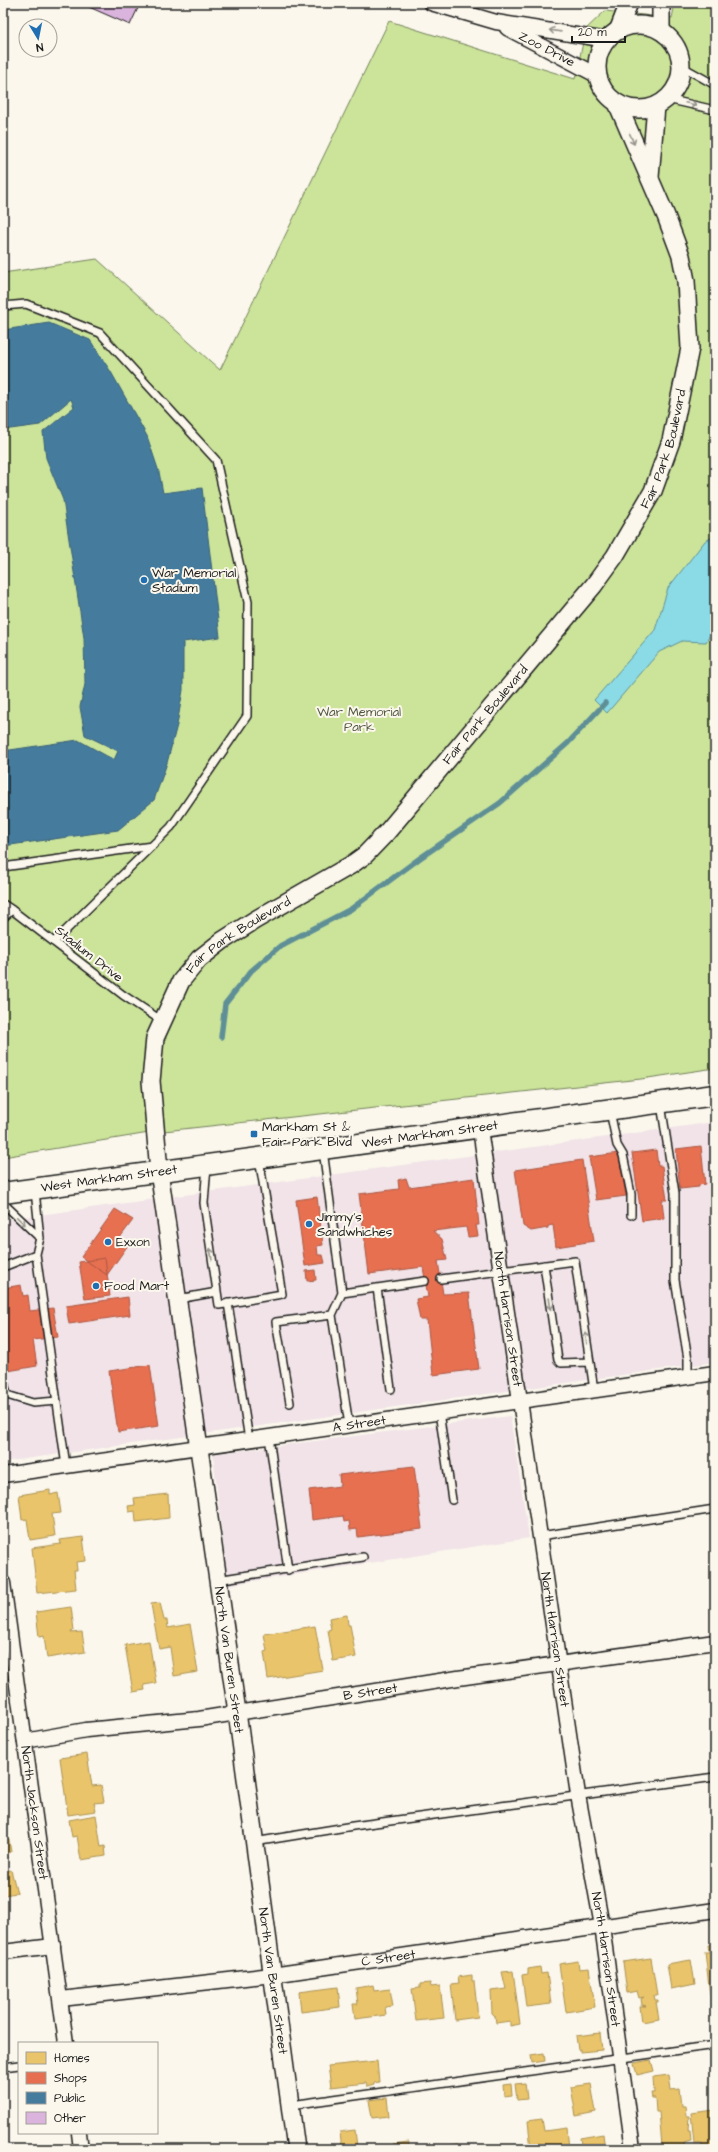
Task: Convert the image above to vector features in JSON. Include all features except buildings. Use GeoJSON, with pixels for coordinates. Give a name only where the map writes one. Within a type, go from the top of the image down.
{"type":"FeatureCollection","features":[{"type":"Feature","properties":{"kind":"main road","name":"West Markham Street"},"geometry":{"type":"LineString","coordinates":[[3,1193],[159,1171],[207,1166],[259,1157],[480,1129],[715,1095]]}},
{"type":"Feature","properties":{"kind":"street","name":"Zoo Drive"},"geometry":{"type":"LineString","coordinates":[[431,3],[496,22],[612,36]]}},
{"type":"Feature","properties":{"kind":"street","name":"Fair Park Boulevard"},"geometry":{"type":"LineString","coordinates":[[612,36],[626,27],[639,25],[653,27],[661,31],[675,44],[681,58],[682,73],[677,86],[661,103],[642,110],[628,108],[617,103],[606,94],[598,76],[598,55],[612,36],[629,3]]}},
{"type":"Feature","properties":{"kind":"street"},"geometry":{"type":"LineString","coordinates":[[661,3],[661,31]]}},
{"type":"Feature","properties":{"kind":"street","name":"Zoo Drive"},"geometry":{"type":"LineString","coordinates":[[496,22],[598,76]]}},
{"type":"Feature","properties":{"kind":"street","name":"Fair Park Boulevard"},"geometry":{"type":"LineString","coordinates":[[159,1171],[151,1081],[155,1038],[181,981],[199,959],[255,920],[366,855],[411,805],[594,585],[630,533],[653,491],[669,448],[678,415],[690,348],[686,281],[681,256],[650,177],[633,143],[617,103]]}},
{"type":"Feature","properties":{"kind":"street","name":"Fair Park Boulevard"},"geometry":{"type":"LineString","coordinates":[[650,177],[661,103]]}},
{"type":"Feature","properties":{"kind":"street","name":"North Harrison Street"},"geometry":{"type":"LineString","coordinates":[[480,1129],[578,1795],[602,1926],[633,2149]]}},
{"type":"Feature","properties":{"kind":"street","name":"North Van Buren Street"},"geometry":{"type":"LineString","coordinates":[[159,1171],[237,1712],[296,2149]]}},
{"type":"Feature","properties":{"kind":"street","name":"A Street"},"geometry":{"type":"LineString","coordinates":[[3,1475],[715,1373]]}},
{"type":"Feature","properties":{"kind":"street","name":"North Jackson Street"},"geometry":{"type":"LineString","coordinates":[[3,1583],[4,1603],[25,1741],[66,2042]]}},
{"type":"Feature","properties":{"kind":"street","name":"B Street"},"geometry":{"type":"LineString","coordinates":[[25,1741],[86,1730],[199,1719],[237,1712],[715,1642]]}},
{"type":"Feature","properties":{"kind":"street","name":"C Street"},"geometry":{"type":"LineString","coordinates":[[61,1999],[272,1975],[715,1910]]}},
{"type":"Feature","properties":{"kind":"street"},"geometry":{"type":"LineString","coordinates":[[3,1952],[52,1946]]}},
{"type":"Feature","properties":{"kind":"street"},"geometry":{"type":"LineString","coordinates":[[79,2134],[81,2149]]}},
{"type":"Feature","properties":{"kind":"lane"},"geometry":{"type":"LineString","coordinates":[[681,66],[715,85]]}},
{"type":"Feature","properties":{"kind":"lane"},"geometry":{"type":"LineString","coordinates":[[661,103],[715,110]]}},
{"type":"Feature","properties":{"kind":"lane"},"geometry":{"type":"LineString","coordinates":[[3,306],[26,304],[100,332],[216,460],[248,602],[247,716],[171,827],[54,942]]}},
{"type":"Feature","properties":{"kind":"lane"},"geometry":{"type":"LineString","coordinates":[[3,867],[152,846]]}},
{"type":"Feature","properties":{"kind":"lane","name":"Stadium Drive"},"geometry":{"type":"LineString","coordinates":[[3,904],[123,995],[162,1021]]}},
{"type":"Feature","properties":{"kind":"lane"},"geometry":{"type":"LineString","coordinates":[[3,918],[12,910]]}},
{"type":"Feature","properties":{"kind":"lane"},"geometry":{"type":"LineString","coordinates":[[661,1103],[675,1193],[675,1280],[688,1359],[688,1377]]}},
{"type":"Feature","properties":{"kind":"lane"},"geometry":{"type":"LineString","coordinates":[[610,1111],[617,1145],[623,1155],[631,1194],[631,1215]]}},
{"type":"Feature","properties":{"kind":"lane"},"geometry":{"type":"LineString","coordinates":[[323,1150],[342,1292],[332,1315],[349,1425]]}},
{"type":"Feature","properties":{"kind":"lane"},"geometry":{"type":"LineString","coordinates":[[207,1166],[204,1204],[219,1305],[282,1294],[259,1157]]}},
{"type":"Feature","properties":{"kind":"lane"},"geometry":{"type":"LineString","coordinates":[[35,1189],[40,1238],[36,1254],[66,1466]]}},
{"type":"Feature","properties":{"kind":"lane"},"geometry":{"type":"LineString","coordinates":[[3,1203],[40,1238]]}},
{"type":"Feature","properties":{"kind":"lane"},"geometry":{"type":"LineString","coordinates":[[3,1267],[36,1254]]}},
{"type":"Feature","properties":{"kind":"lane"},"geometry":{"type":"LineString","coordinates":[[441,1279],[575,1261],[594,1390]]}},
{"type":"Feature","properties":{"kind":"lane"},"geometry":{"type":"LineString","coordinates":[[544,1265],[558,1360],[561,1363],[590,1362]]}},
{"type":"Feature","properties":{"kind":"lane"},"geometry":{"type":"LineString","coordinates":[[342,1292],[425,1281]]}},
{"type":"Feature","properties":{"kind":"lane"},"geometry":{"type":"LineString","coordinates":[[377,1288],[391,1390]]}},
{"type":"Feature","properties":{"kind":"lane"},"geometry":{"type":"LineString","coordinates":[[178,1299],[217,1292]]}},
{"type":"Feature","properties":{"kind":"lane"},"geometry":{"type":"LineString","coordinates":[[228,1303],[250,1440]]}},
{"type":"Feature","properties":{"kind":"lane"},"geometry":{"type":"LineString","coordinates":[[290,1403],[276,1322],[332,1315]]}},
{"type":"Feature","properties":{"kind":"lane"},"geometry":{"type":"LineString","coordinates":[[3,1378],[7,1395],[33,1403],[57,1401]]}},
{"type":"Feature","properties":{"kind":"lane"},"geometry":{"type":"LineString","coordinates":[[439,1412],[452,1500]]}},
{"type":"Feature","properties":{"kind":"lane"},"geometry":{"type":"LineString","coordinates":[[269,1437],[288,1570]]}},
{"type":"Feature","properties":{"kind":"lane"},"geometry":{"type":"LineString","coordinates":[[540,1536],[715,1509]]}},
{"type":"Feature","properties":{"kind":"lane"},"geometry":{"type":"LineString","coordinates":[[217,1580],[363,1557]]}},
{"type":"Feature","properties":{"kind":"lane"},"geometry":{"type":"LineString","coordinates":[[254,1842],[578,1795],[715,1777]]}},
{"type":"Feature","properties":{"kind":"lane"},"geometry":{"type":"LineString","coordinates":[[291,2105],[715,2045]]}},
{"type":"Feature","properties":{"kind":"lane"},"geometry":{"type":"LineString","coordinates":[[3,2067],[18,2065]]}},
{"type":"Feature","properties":{"kind":"shaded area"},"geometry":{"type":"Polygon","coordinates":[[[715,1122],[715,1362],[3,1462],[3,1220],[715,1122]]]}},
{"type":"Feature","properties":{"kind":"shaded area"},"geometry":{"type":"Polygon","coordinates":[[[510,1416],[529,1538],[228,1585],[213,1454],[510,1416]]]}},
{"type":"Feature","properties":{"kind":"green space","name":"War Memorial Park"},"geometry":{"type":"Polygon","coordinates":[[[675,3],[715,3],[715,1068],[641,1079],[155,1132],[3,1157],[3,273],[97,259],[220,370],[389,21],[575,79],[586,29],[605,11],[672,18],[675,3]]]}},
{"type":"Feature","properties":{"kind":"water"},"geometry":{"type":"Polygon","coordinates":[[[715,536],[715,626],[706,642],[682,641],[659,652],[607,713],[594,700],[655,630],[668,588],[705,541],[715,536]]]}},
{"type":"Feature","properties":{"kind":"waterway"},"geometry":{"type":"LineString","coordinates":[[221,1037],[225,1004],[251,971],[280,946],[351,909],[420,858],[500,803],[568,743],[605,703]]}},
{"type":"Feature","properties":{"kind":"place","name":"War Memorial Stadium"},"geometry":{"type":"Point","coordinates":[144,580]}},
{"type":"Feature","properties":{"kind":"place","name":"Markham St & Fair Park Blvd"},"geometry":{"type":"Point","coordinates":[254,1134]}},
{"type":"Feature","properties":{"kind":"place","name":"Jimmy's Sandwhiches"},"geometry":{"type":"Point","coordinates":[309,1224]}},
{"type":"Feature","properties":{"kind":"place","name":"Exxon"},"geometry":{"type":"Point","coordinates":[108,1242]}},
{"type":"Feature","properties":{"kind":"place","name":"Food Mart"},"geometry":{"type":"Point","coordinates":[96,1286]}}]}
